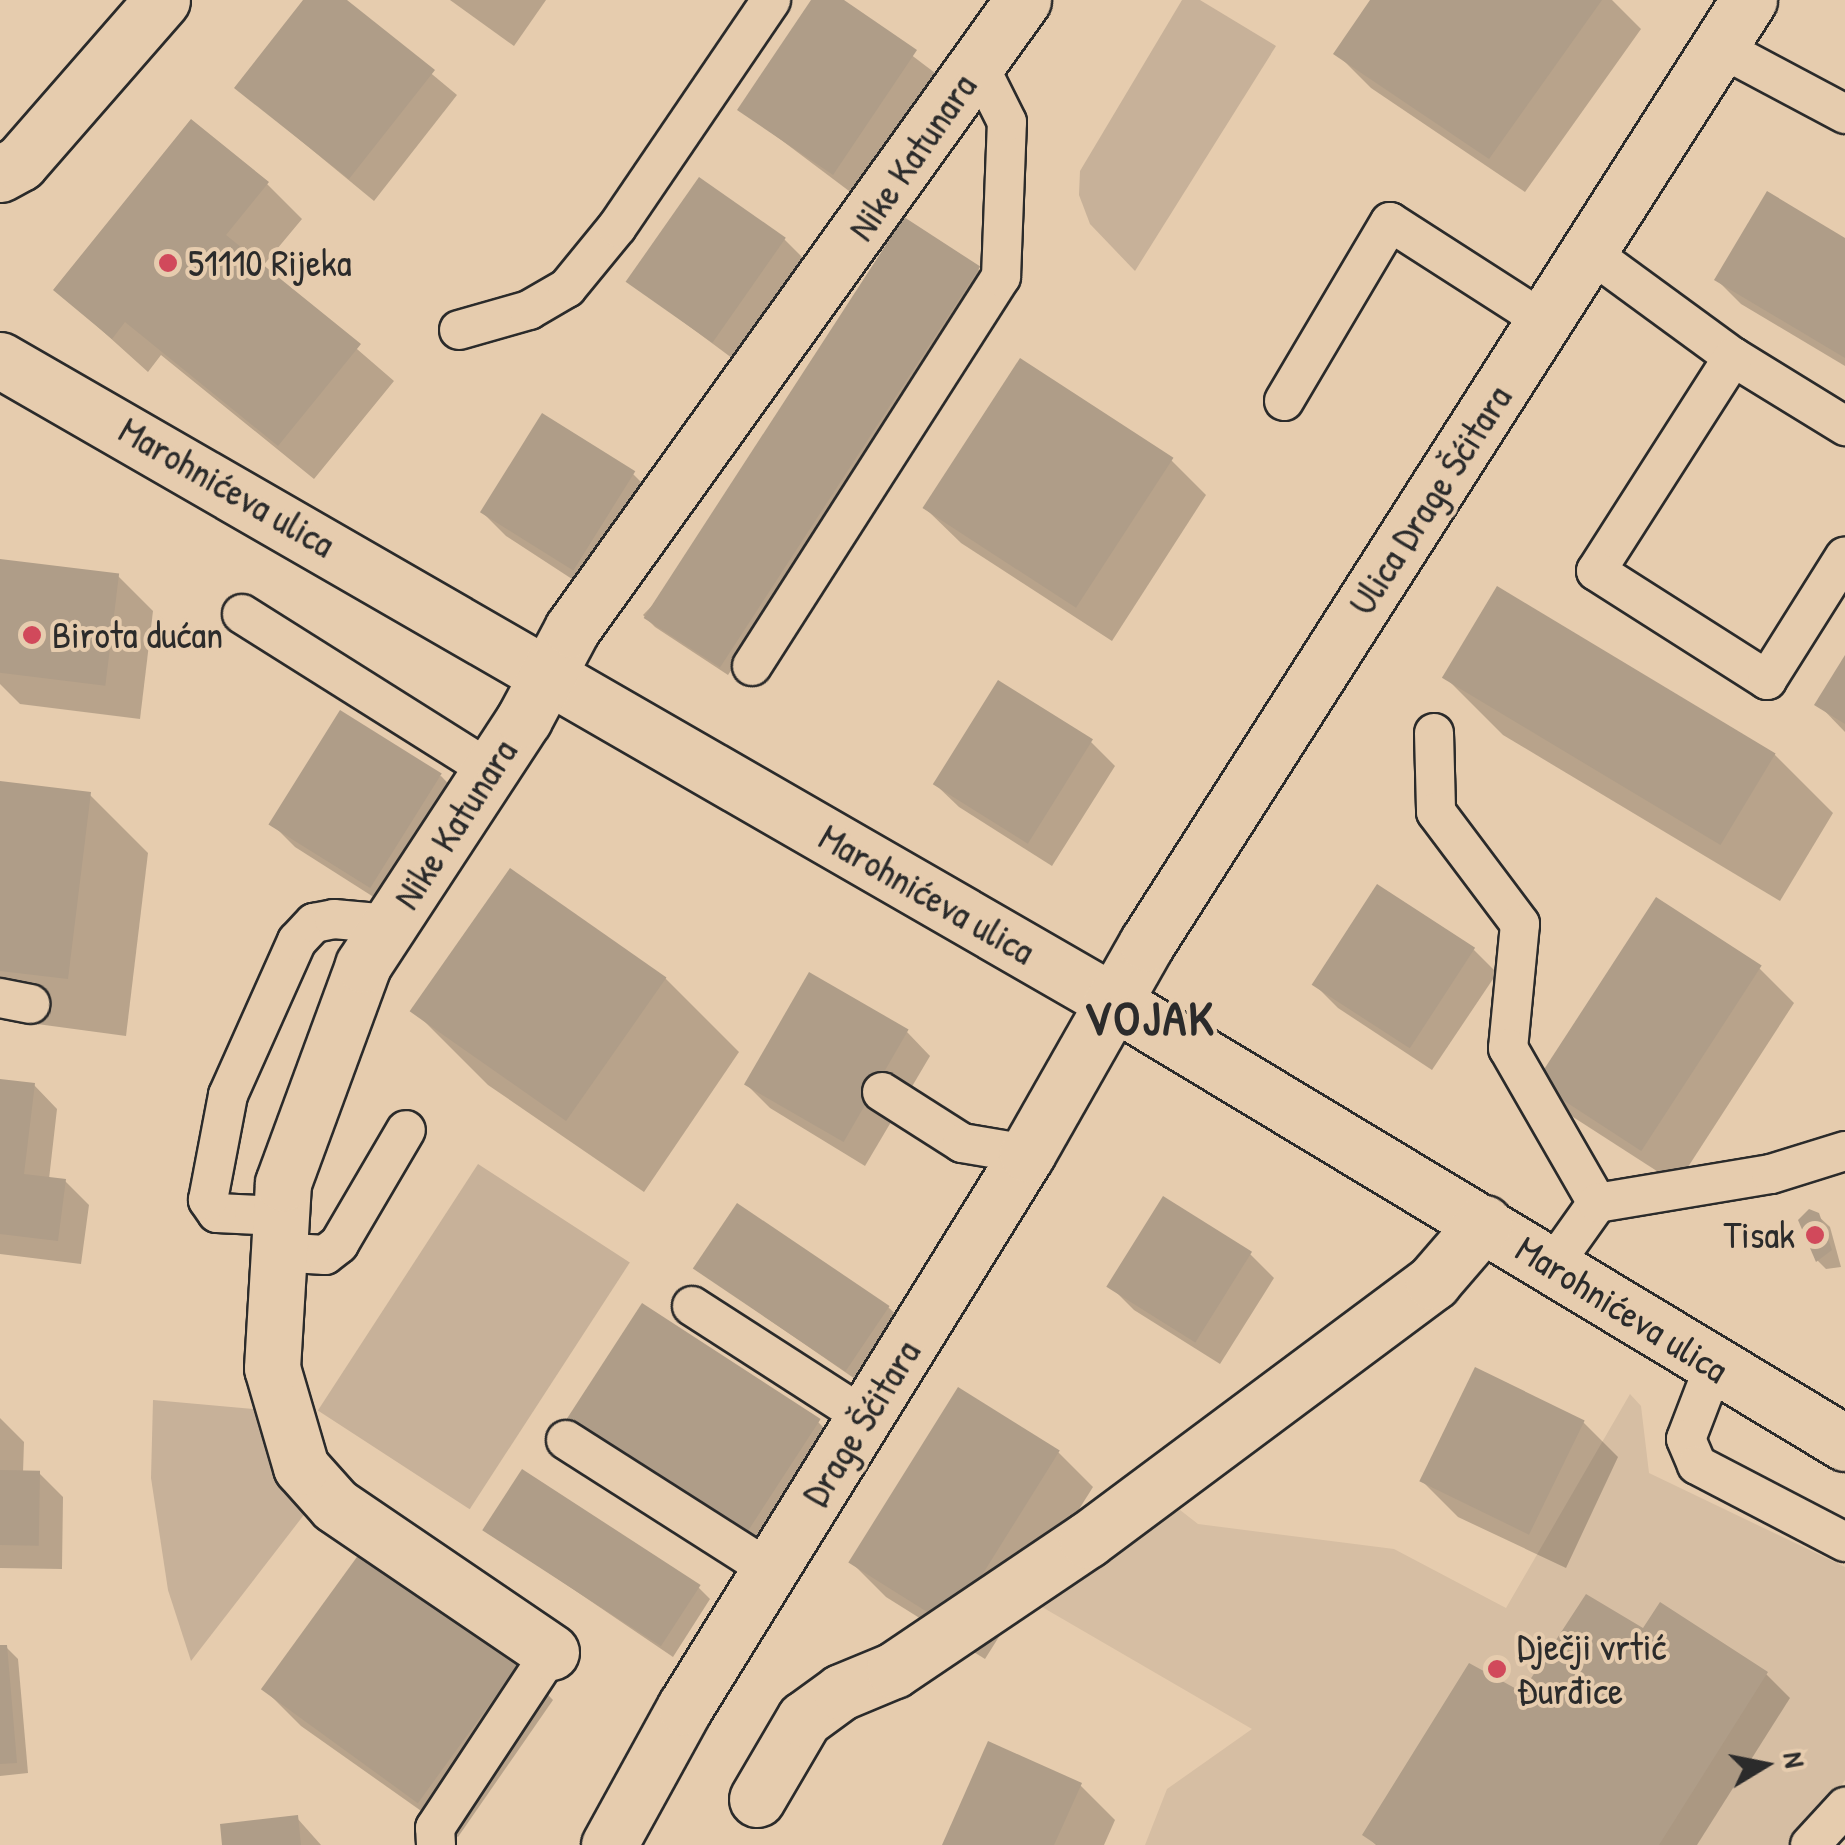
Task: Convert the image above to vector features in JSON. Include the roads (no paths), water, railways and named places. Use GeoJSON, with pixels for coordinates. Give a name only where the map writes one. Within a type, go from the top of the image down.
{"type":"FeatureCollection","features":[{"type":"Feature","properties":{"kind":"street"},"geometry":{"type":"LineString","coordinates":[[0,174],[20,164],[162,0]]}},
{"type":"Feature","properties":{"kind":"street","name":"Nike Katunara"},"geometry":{"type":"LineString","coordinates":[[552,1652],[335,1505],[301,1467],[272,1368],[283,1183],[363,965],[490,770],[572,629],[1024,0]]}},
{"type":"Feature","properties":{"kind":"street","name":"Ulica Drage Šćitara"},"geometry":{"type":"LineString","coordinates":[[1112,1001],[1749,0]]}},
{"type":"Feature","properties":{"kind":"street","name":"Marohnićeva ulica"},"geometry":{"type":"LineString","coordinates":[[0,360],[1112,1001],[1845,1443]]}},
{"type":"Feature","properties":{"kind":"street","name":"Drage Šćitara"},"geometry":{"type":"LineString","coordinates":[[610,1845],[770,1570],[1028,1154],[1112,1001]]}},
{"type":"Feature","properties":{"kind":"street"},"geometry":{"type":"LineString","coordinates":[[757,1799],[804,1719],[841,1692],[894,1670],[1087,1540],[1433,1282],[1484,1224]]}},
{"type":"Feature","properties":{"kind":"lane"},"geometry":{"type":"LineString","coordinates":[[459,330],[529,310],[567,288],[617,227],[771,0]]}},
{"type":"Feature","properties":{"kind":"lane"},"geometry":{"type":"LineString","coordinates":[[1720,46],[1845,114]]}},
{"type":"Feature","properties":{"kind":"lane"},"geometry":{"type":"LineString","coordinates":[[752,666],[1001,277],[1007,122],[978,64]]}},
{"type":"Feature","properties":{"kind":"lane"},"geometry":{"type":"LineString","coordinates":[[1284,400],[1390,222],[1544,321]]}},
{"type":"Feature","properties":{"kind":"lane"},"geometry":{"type":"LineString","coordinates":[[1588,251],[1733,358],[1845,426]]}},
{"type":"Feature","properties":{"kind":"lane"},"geometry":{"type":"LineString","coordinates":[[1733,358],[1596,571],[1767,680],[1845,556]]}},
{"type":"Feature","properties":{"kind":"lane"},"geometry":{"type":"LineString","coordinates":[[242,614],[490,770]]}},
{"type":"Feature","properties":{"kind":"lane"},"geometry":{"type":"LineString","coordinates":[[1434,733],[1436,812],[1520,924],[1508,1048],[1596,1203]]}},
{"type":"Feature","properties":{"kind":"lane"},"geometry":{"type":"LineString","coordinates":[[389,924],[334,919],[314,923],[296,941],[228,1095],[208,1200],[217,1213],[325,1255],[339,1244],[406,1130]]}},
{"type":"Feature","properties":{"kind":"lane"},"geometry":{"type":"LineString","coordinates":[[882,1092],[962,1143],[1028,1154]]}},
{"type":"Feature","properties":{"kind":"lane"},"geometry":{"type":"LineString","coordinates":[[1553,1265],[1596,1203],[1771,1174],[1845,1152]]}},
{"type":"Feature","properties":{"kind":"lane"},"geometry":{"type":"LineString","coordinates":[[692,1306],[864,1417]]}},
{"type":"Feature","properties":{"kind":"lane"},"geometry":{"type":"LineString","coordinates":[[1714,1366],[1686,1438],[1697,1465],[1845,1542]]}},
{"type":"Feature","properties":{"kind":"lane"},"geometry":{"type":"LineString","coordinates":[[566,1440],[770,1570]]}},
{"type":"Feature","properties":{"kind":"lane"},"geometry":{"type":"LineString","coordinates":[[436,1845],[435,1828],[552,1652]]}},
{"type":"Feature","properties":{"kind":"lane"},"geometry":{"type":"LineString","coordinates":[[1810,1845],[1845,1807]]}},
{"type":"Feature","properties":{"kind":"place","name":"51110 Rijeka"},"geometry":{"type":"Point","coordinates":[168,263]}},
{"type":"Feature","properties":{"kind":"place","name":"Birota dućan"},"geometry":{"type":"Point","coordinates":[32,635]}},
{"type":"Feature","properties":{"kind":"place","name":"Tisak"},"geometry":{"type":"Point","coordinates":[1815,1235]}},
{"type":"Feature","properties":{"kind":"place","name":"Dječji vrtić Đurđice"},"geometry":{"type":"Point","coordinates":[1497,1669]}},
{"type":"Feature","properties":{"kind":"district","name":"VOJAK"},"geometry":{"type":"Point","coordinates":[1150,1018]}}]}
